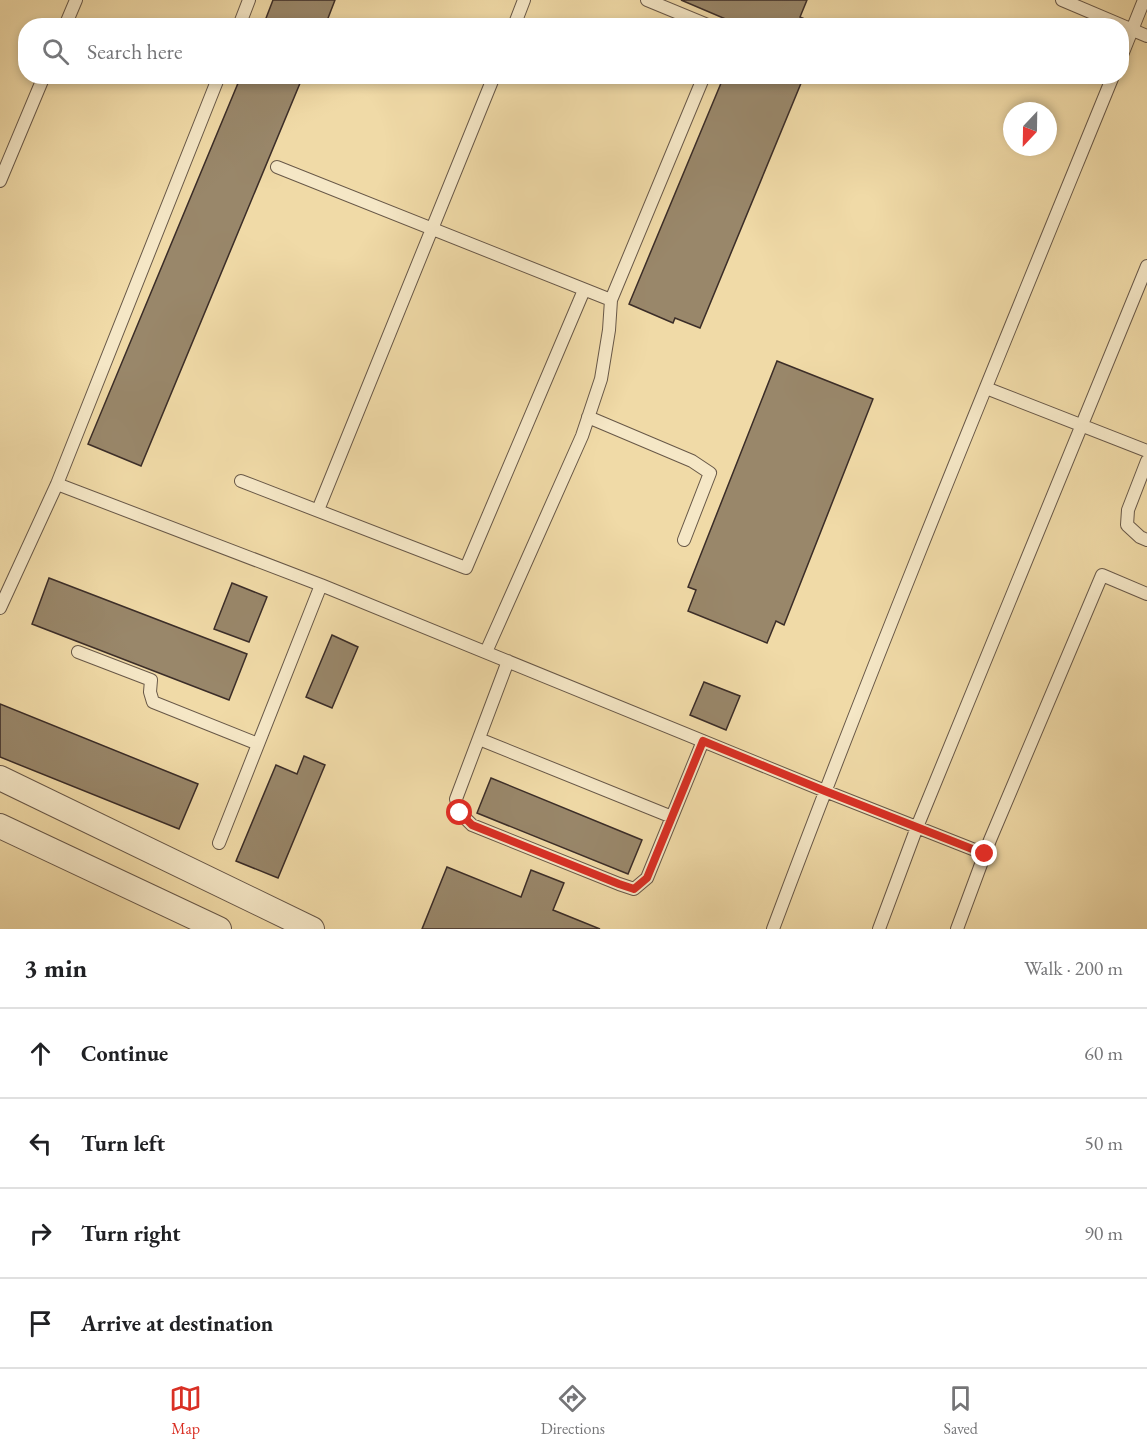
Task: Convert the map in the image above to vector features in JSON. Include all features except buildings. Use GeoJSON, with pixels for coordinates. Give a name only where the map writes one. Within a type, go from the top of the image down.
{"type":"FeatureCollection","features":[{"type":"Feature","properties":{"kind":"street"},"geometry":{"type":"LineString","coordinates":[[0,778],[312,929]]}},
{"type":"Feature","properties":{"kind":"street"},"geometry":{"type":"LineString","coordinates":[[0,825],[219,929]]}},
{"type":"Feature","properties":{"kind":"lane"},"geometry":{"type":"LineString","coordinates":[[68,18],[76,0]]}},
{"type":"Feature","properties":{"kind":"lane"},"geometry":{"type":"LineString","coordinates":[[242,18],[249,0]]}},
{"type":"Feature","properties":{"kind":"lane"},"geometry":{"type":"LineString","coordinates":[[517,18],[524,0]]}},
{"type":"Feature","properties":{"kind":"lane"},"geometry":{"type":"LineString","coordinates":[[647,0],[691,18]]}},
{"type":"Feature","properties":{"kind":"lane"},"geometry":{"type":"LineString","coordinates":[[1062,0],[1105,18]]}},
{"type":"Feature","properties":{"kind":"lane"},"geometry":{"type":"LineString","coordinates":[[1129,37],[1144,0]]}},
{"type":"Feature","properties":{"kind":"lane"},"geometry":{"type":"LineString","coordinates":[[1129,28],[1147,36]]}},
{"type":"Feature","properties":{"kind":"lane"},"geometry":{"type":"LineString","coordinates":[[0,181],[41,84]]}},
{"type":"Feature","properties":{"kind":"lane"},"geometry":{"type":"LineString","coordinates":[[0,608],[57,484],[216,84]]}},
{"type":"Feature","properties":{"kind":"lane"},"geometry":{"type":"LineString","coordinates":[[318,510],[491,84]]}},
{"type":"Feature","properties":{"kind":"lane"},"geometry":{"type":"LineString","coordinates":[[486,652],[582,436],[601,379],[609,330],[610,300],[701,84]]}},
{"type":"Feature","properties":{"kind":"lane"},"geometry":{"type":"LineString","coordinates":[[773,929],[825,791],[1110,84]]}},
{"type":"Feature","properties":{"kind":"lane"},"geometry":{"type":"LineString","coordinates":[[277,167],[610,300]]}},
{"type":"Feature","properties":{"kind":"lane"},"geometry":{"type":"LineString","coordinates":[[879,929],[917,827],[1147,266]]}},
{"type":"Feature","properties":{"kind":"lane"},"geometry":{"type":"LineString","coordinates":[[241,481],[466,568],[584,290]]}},
{"type":"Feature","properties":{"kind":"lane"},"geometry":{"type":"LineString","coordinates":[[986,388],[1147,451]]}},
{"type":"Feature","properties":{"kind":"lane"},"geometry":{"type":"LineString","coordinates":[[588,417],[692,461],[710,473],[684,540]]}},
{"type":"Feature","properties":{"kind":"lane"},"geometry":{"type":"LineString","coordinates":[[1147,461],[1128,510],[1127,525],[1147,540]]}},
{"type":"Feature","properties":{"kind":"lane"},"geometry":{"type":"LineString","coordinates":[[57,484],[321,585],[985,854]]}},
{"type":"Feature","properties":{"kind":"lane"},"geometry":{"type":"LineString","coordinates":[[957,929],[985,854],[1102,575],[1147,594]]}},
{"type":"Feature","properties":{"kind":"lane"},"geometry":{"type":"LineString","coordinates":[[219,843],[321,585]]}},
{"type":"Feature","properties":{"kind":"lane"},"geometry":{"type":"LineString","coordinates":[[78,652],[151,680],[150,692],[153,702],[258,744]]}},
{"type":"Feature","properties":{"kind":"lane"},"geometry":{"type":"LineString","coordinates":[[508,661],[456,799],[460,813],[472,825],[634,889],[647,878],[703,741]]}},
{"type":"Feature","properties":{"kind":"lane"},"geometry":{"type":"LineString","coordinates":[[479,739],[672,817]]}},
{"type":"Feature","properties":{"kind":"route"},"geometry":{"type":"LineString","coordinates":[[460,813],[472,825],[634,889],[647,878],[703,741],[985,854]]}}]}
